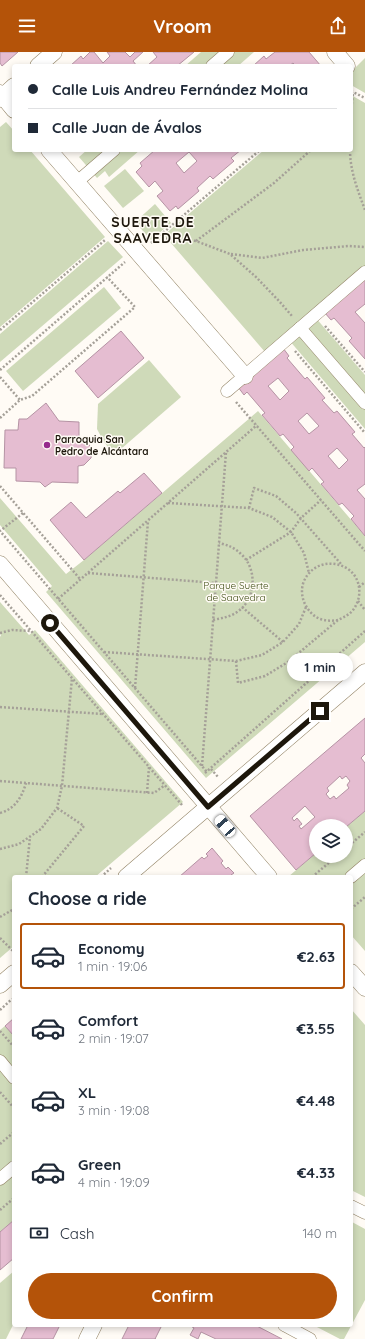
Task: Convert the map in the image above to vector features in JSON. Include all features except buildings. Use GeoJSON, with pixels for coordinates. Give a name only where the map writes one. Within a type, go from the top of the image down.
{"type":"FeatureCollection","features":[{"type":"Feature","properties":{"kind":"street"},"geometry":{"type":"LineString","coordinates":[[40,64],[54,52]]}},
{"type":"Feature","properties":{"kind":"street"},"geometry":{"type":"LineString","coordinates":[[214,64],[228,52]]}},
{"type":"Feature","properties":{"kind":"street"},"geometry":{"type":"LineString","coordinates":[[335,52],[346,64]]}},
{"type":"Feature","properties":{"kind":"street"},"geometry":{"type":"LineString","coordinates":[[4,94],[12,107]]}},
{"type":"Feature","properties":{"kind":"street"},"geometry":{"type":"LineString","coordinates":[[51,152],[245,376]]}},
{"type":"Feature","properties":{"kind":"street"},"geometry":{"type":"LineString","coordinates":[[77,182],[112,152]]}},
{"type":"Feature","properties":{"kind":"street"},"geometry":{"type":"LineString","coordinates":[[227,391],[365,272]]}},
{"type":"Feature","properties":{"kind":"street"},"geometry":{"type":"LineString","coordinates":[[300,328],[365,402]]}},
{"type":"Feature","properties":{"kind":"street"},"geometry":{"type":"LineString","coordinates":[[0,564],[267,875]]}},
{"type":"Feature","properties":{"kind":"street"},"geometry":{"type":"LineString","coordinates":[[128,875],[365,672]]}},
{"type":"Feature","properties":{"kind":"street"},"geometry":{"type":"LineString","coordinates":[[353,875],[365,865]]}},
{"type":"Feature","properties":{"kind":"street"},"geometry":{"type":"LineString","coordinates":[[353,974],[365,988]]}},
{"type":"Feature","properties":{"kind":"street"},"geometry":{"type":"LineString","coordinates":[[0,985],[12,975]]}},
{"type":"Feature","properties":{"kind":"street"},"geometry":{"type":"LineString","coordinates":[[0,1061],[12,1076]]}},
{"type":"Feature","properties":{"kind":"street"},"geometry":{"type":"LineString","coordinates":[[0,1179],[12,1169]]}},
{"type":"Feature","properties":{"kind":"street"},"geometry":{"type":"LineString","coordinates":[[353,1207],[365,1213]]}},
{"type":"Feature","properties":{"kind":"street"},"geometry":{"type":"LineString","coordinates":[[86,1339],[93,1327]]}},
{"type":"Feature","properties":{"kind":"street"},"geometry":{"type":"LineString","coordinates":[[288,1327],[310,1339]]}},
{"type":"Feature","properties":{"kind":"path"},"geometry":{"type":"LineString","coordinates":[[353,92],[365,98]]}},
{"type":"Feature","properties":{"kind":"path"},"geometry":{"type":"LineString","coordinates":[[0,370],[130,258],[158,238],[258,152]]}},
{"type":"Feature","properties":{"kind":"path"},"geometry":{"type":"LineString","coordinates":[[196,241],[274,183],[309,152]]}},
{"type":"Feature","properties":{"kind":"path"},"geometry":{"type":"LineString","coordinates":[[350,152],[350,161],[359,195],[365,210]]}},
{"type":"Feature","properties":{"kind":"path"},"geometry":{"type":"LineString","coordinates":[[0,330],[118,229]]}},
{"type":"Feature","properties":{"kind":"path"},"geometry":{"type":"LineString","coordinates":[[158,238],[196,241],[230,254],[262,258],[303,250],[349,246],[365,247]]}},
{"type":"Feature","properties":{"kind":"path"},"geometry":{"type":"LineString","coordinates":[[230,254],[256,277],[279,301],[300,328]]}},
{"type":"Feature","properties":{"kind":"path"},"geometry":{"type":"LineString","coordinates":[[0,418],[20,400],[32,396],[135,307],[108,277]]}},
{"type":"Feature","properties":{"kind":"path"},"geometry":{"type":"LineString","coordinates":[[316,315],[365,372]]}},
{"type":"Feature","properties":{"kind":"path"},"geometry":{"type":"LineString","coordinates":[[286,340],[365,433]]}},
{"type":"Feature","properties":{"kind":"path"},"geometry":{"type":"LineString","coordinates":[[0,377],[20,400]]}},
{"type":"Feature","properties":{"kind":"path"},"geometry":{"type":"LineString","coordinates":[[227,391],[365,551]]}},
{"type":"Feature","properties":{"kind":"path"},"geometry":{"type":"LineString","coordinates":[[58,599],[257,425]]}},
{"type":"Feature","properties":{"kind":"path"},"geometry":{"type":"LineString","coordinates":[[202,766],[226,452]]}},
{"type":"Feature","properties":{"kind":"path"},"geometry":{"type":"LineString","coordinates":[[0,486],[80,579]]}},
{"type":"Feature","properties":{"kind":"path"},"geometry":{"type":"LineString","coordinates":[[236,661],[238,683],[265,676],[288,662],[338,620],[347,616],[358,602],[359,594],[359,587],[356,578],[343,566],[301,518],[276,496],[254,488],[249,508]]}},
{"type":"Feature","properties":{"kind":"path"},"geometry":{"type":"LineString","coordinates":[[246,560],[291,532],[301,518],[321,500]]}},
{"type":"Feature","properties":{"kind":"path"},"geometry":{"type":"LineString","coordinates":[[167,503],[249,508],[272,517],[291,532],[304,553],[309,573]]}},
{"type":"Feature","properties":{"kind":"path"},"geometry":{"type":"LineString","coordinates":[[23,513],[0,531],[206,772]]}},
{"type":"Feature","properties":{"kind":"path"},"geometry":{"type":"LineString","coordinates":[[135,688],[148,520]]}},
{"type":"Feature","properties":{"kind":"path"},"geometry":{"type":"LineString","coordinates":[[213,620],[226,618],[238,612],[252,591],[253,578],[250,565],[242,555],[232,547],[219,543]]}},
{"type":"Feature","properties":{"kind":"path"},"geometry":{"type":"LineString","coordinates":[[338,620],[329,621],[320,619],[312,614],[306,607],[302,590],[304,581],[309,573],[316,567],[334,563],[343,566]]}},
{"type":"Feature","properties":{"kind":"path"},"geometry":{"type":"LineString","coordinates":[[87,573],[216,583]]}},
{"type":"Feature","properties":{"kind":"path"},"geometry":{"type":"LineString","coordinates":[[359,587],[365,582]]}},
{"type":"Feature","properties":{"kind":"path"},"geometry":{"type":"LineString","coordinates":[[0,595],[183,806]]}},
{"type":"Feature","properties":{"kind":"path"},"geometry":{"type":"LineString","coordinates":[[358,602],[365,610]]}},
{"type":"Feature","properties":{"kind":"path"},"geometry":{"type":"LineString","coordinates":[[242,607],[283,642]]}},
{"type":"Feature","properties":{"kind":"path"},"geometry":{"type":"LineString","coordinates":[[103,652],[236,661],[262,655],[283,642],[299,624],[306,607]]}},
{"type":"Feature","properties":{"kind":"path"},"geometry":{"type":"LineString","coordinates":[[0,634],[12,630],[31,631]]}},
{"type":"Feature","properties":{"kind":"path"},"geometry":{"type":"LineString","coordinates":[[177,799],[365,631]]}},
{"type":"Feature","properties":{"kind":"path"},"geometry":{"type":"LineString","coordinates":[[0,849],[19,844],[30,837],[41,829],[57,808],[62,786],[72,678]]}},
{"type":"Feature","properties":{"kind":"path"},"geometry":{"type":"LineString","coordinates":[[0,707],[68,713],[103,714]]}},
{"type":"Feature","properties":{"kind":"path"},"geometry":{"type":"LineString","coordinates":[[147,793],[149,767]]}},
{"type":"Feature","properties":{"kind":"path"},"geometry":{"type":"LineString","coordinates":[[0,781],[147,793],[154,793],[165,785]]}},
{"type":"Feature","properties":{"kind":"path"},"geometry":{"type":"LineString","coordinates":[[0,813],[15,805],[23,795],[26,783]]}},
{"type":"Feature","properties":{"kind":"path"},"geometry":{"type":"LineString","coordinates":[[44,875],[84,826],[57,808]]}},
{"type":"Feature","properties":{"kind":"path"},"geometry":{"type":"LineString","coordinates":[[353,842],[365,832]]}},
{"type":"Feature","properties":{"kind":"path"},"geometry":{"type":"LineString","coordinates":[[26,875],[30,837]]}},
{"type":"Feature","properties":{"kind":"path"},"geometry":{"type":"LineString","coordinates":[[314,875],[329,863]]}},
{"type":"Feature","properties":{"kind":"path"},"geometry":{"type":"LineString","coordinates":[[353,907],[365,897]]}},
{"type":"Feature","properties":{"kind":"path"},"geometry":{"type":"LineString","coordinates":[[0,917],[12,910]]}},
{"type":"Feature","properties":{"kind":"path"},"geometry":{"type":"LineString","coordinates":[[0,938],[12,950]]}},
{"type":"Feature","properties":{"kind":"path"},"geometry":{"type":"LineString","coordinates":[[0,1010],[12,999]]}},
{"type":"Feature","properties":{"kind":"path"},"geometry":{"type":"LineString","coordinates":[[0,1030],[12,1045]]}},
{"type":"Feature","properties":{"kind":"path"},"geometry":{"type":"LineString","coordinates":[[0,1092],[12,1106]]}},
{"type":"Feature","properties":{"kind":"path"},"geometry":{"type":"LineString","coordinates":[[0,1144],[12,1134]]}},
{"type":"Feature","properties":{"kind":"path"},"geometry":{"type":"LineString","coordinates":[[0,1210],[12,1200]]}},
{"type":"Feature","properties":{"kind":"green space"},"geometry":{"type":"Polygon","coordinates":[[[201,52],[254,52],[240,64],[187,64],[201,52]]]}},
{"type":"Feature","properties":{"kind":"green space"},"geometry":{"type":"Polygon","coordinates":[[[365,58],[365,93],[353,86],[353,70],[365,58]]]}},
{"type":"Feature","properties":{"kind":"green space"},"geometry":{"type":"Polygon","coordinates":[[[353,96],[365,103],[365,266],[265,352],[164,235],[262,152],[353,152],[353,96]]]}},
{"type":"Feature","properties":{"kind":"green space"},"geometry":{"type":"Polygon","coordinates":[[[6,122],[12,129],[12,152],[32,152],[105,237],[0,327],[0,127],[6,122]]]}},
{"type":"Feature","properties":{"kind":"green space"},"geometry":{"type":"Polygon","coordinates":[[[85,152],[138,152],[109,177],[105,171],[97,178],[79,157],[85,152]]]}},
{"type":"Feature","properties":{"kind":"green space"},"geometry":{"type":"Polygon","coordinates":[[[125,169],[144,191],[123,208],[104,186],[125,169]]]}},
{"type":"Feature","properties":{"kind":"green space"},"geometry":{"type":"Polygon","coordinates":[[[155,204],[171,223],[151,240],[135,222],[155,204]]]}},
{"type":"Feature","properties":{"kind":"green space"},"geometry":{"type":"Polygon","coordinates":[[[108,241],[123,257],[0,362],[0,334],[108,241]]]}},
{"type":"Feature","properties":{"kind":"green space"},"geometry":{"type":"Polygon","coordinates":[[[104,287],[121,308],[23,391],[6,371],[104,287]]]}},
{"type":"Feature","properties":{"kind":"green space"},"geometry":{"type":"Polygon","coordinates":[[[315,317],[365,375],[365,429],[289,340],[315,317]]]}},
{"type":"Feature","properties":{"kind":"green space"},"geometry":{"type":"Polygon","coordinates":[[[149,360],[181,397],[114,455],[104,442],[97,429],[98,404],[149,360]]]}},
{"type":"Feature","properties":{"kind":"green space","name":"Parque Suerte de Saavedra"},"geometry":{"type":"Polygon","coordinates":[[[258,411],[365,536],[365,642],[206,778],[46,592],[52,586],[0,525],[0,498],[66,574],[258,411]]]}},
{"type":"Feature","properties":{"kind":"green space"},"geometry":{"type":"Polygon","coordinates":[[[0,602],[29,635],[35,630],[183,802],[97,875],[12,875],[12,948],[0,958],[1,635],[0,602]]]}},
{"type":"Feature","properties":{"kind":"green space"},"geometry":{"type":"Polygon","coordinates":[[[365,811],[365,951],[353,937],[353,875],[290,875],[309,859],[309,863],[353,863],[353,821],[365,811]]]}},
{"type":"Feature","properties":{"kind":"green space"},"geometry":{"type":"Polygon","coordinates":[[[353,1011],[365,1025],[365,1197],[353,1191],[353,1011]]]}},
{"type":"Feature","properties":{"kind":"green space"},"geometry":{"type":"Polygon","coordinates":[[[5,1026],[12,1034],[12,1222],[0,1232],[0,1030],[5,1026]]]}},
{"type":"Feature","properties":{"kind":"green space"},"geometry":{"type":"Polygon","coordinates":[[[353,1223],[365,1229],[365,1300],[353,1322],[353,1223]]]}},
{"type":"Feature","properties":{"kind":"green space"},"geometry":{"type":"Polygon","coordinates":[[[12,1273],[12,1327],[6,1339],[0,1339],[0,1283],[12,1273]]]}},
{"type":"Feature","properties":{"kind":"green space"},"geometry":{"type":"Polygon","coordinates":[[[317,1327],[350,1327],[344,1339],[340,1339],[317,1327]]]}},
{"type":"Feature","properties":{"kind":"place","name":"Parroquia San Pedro de Alcántara"},"geometry":{"type":"Point","coordinates":[47,445]}},
{"type":"Feature","properties":{"kind":"district","name":"SUERTE DE SAAVEDRA"},"geometry":{"type":"Point","coordinates":[153,230]}},
{"type":"Feature","properties":{"kind":"route"},"geometry":{"type":"LineString","coordinates":[[50,623],[208,807],[320,711]]}}]}
